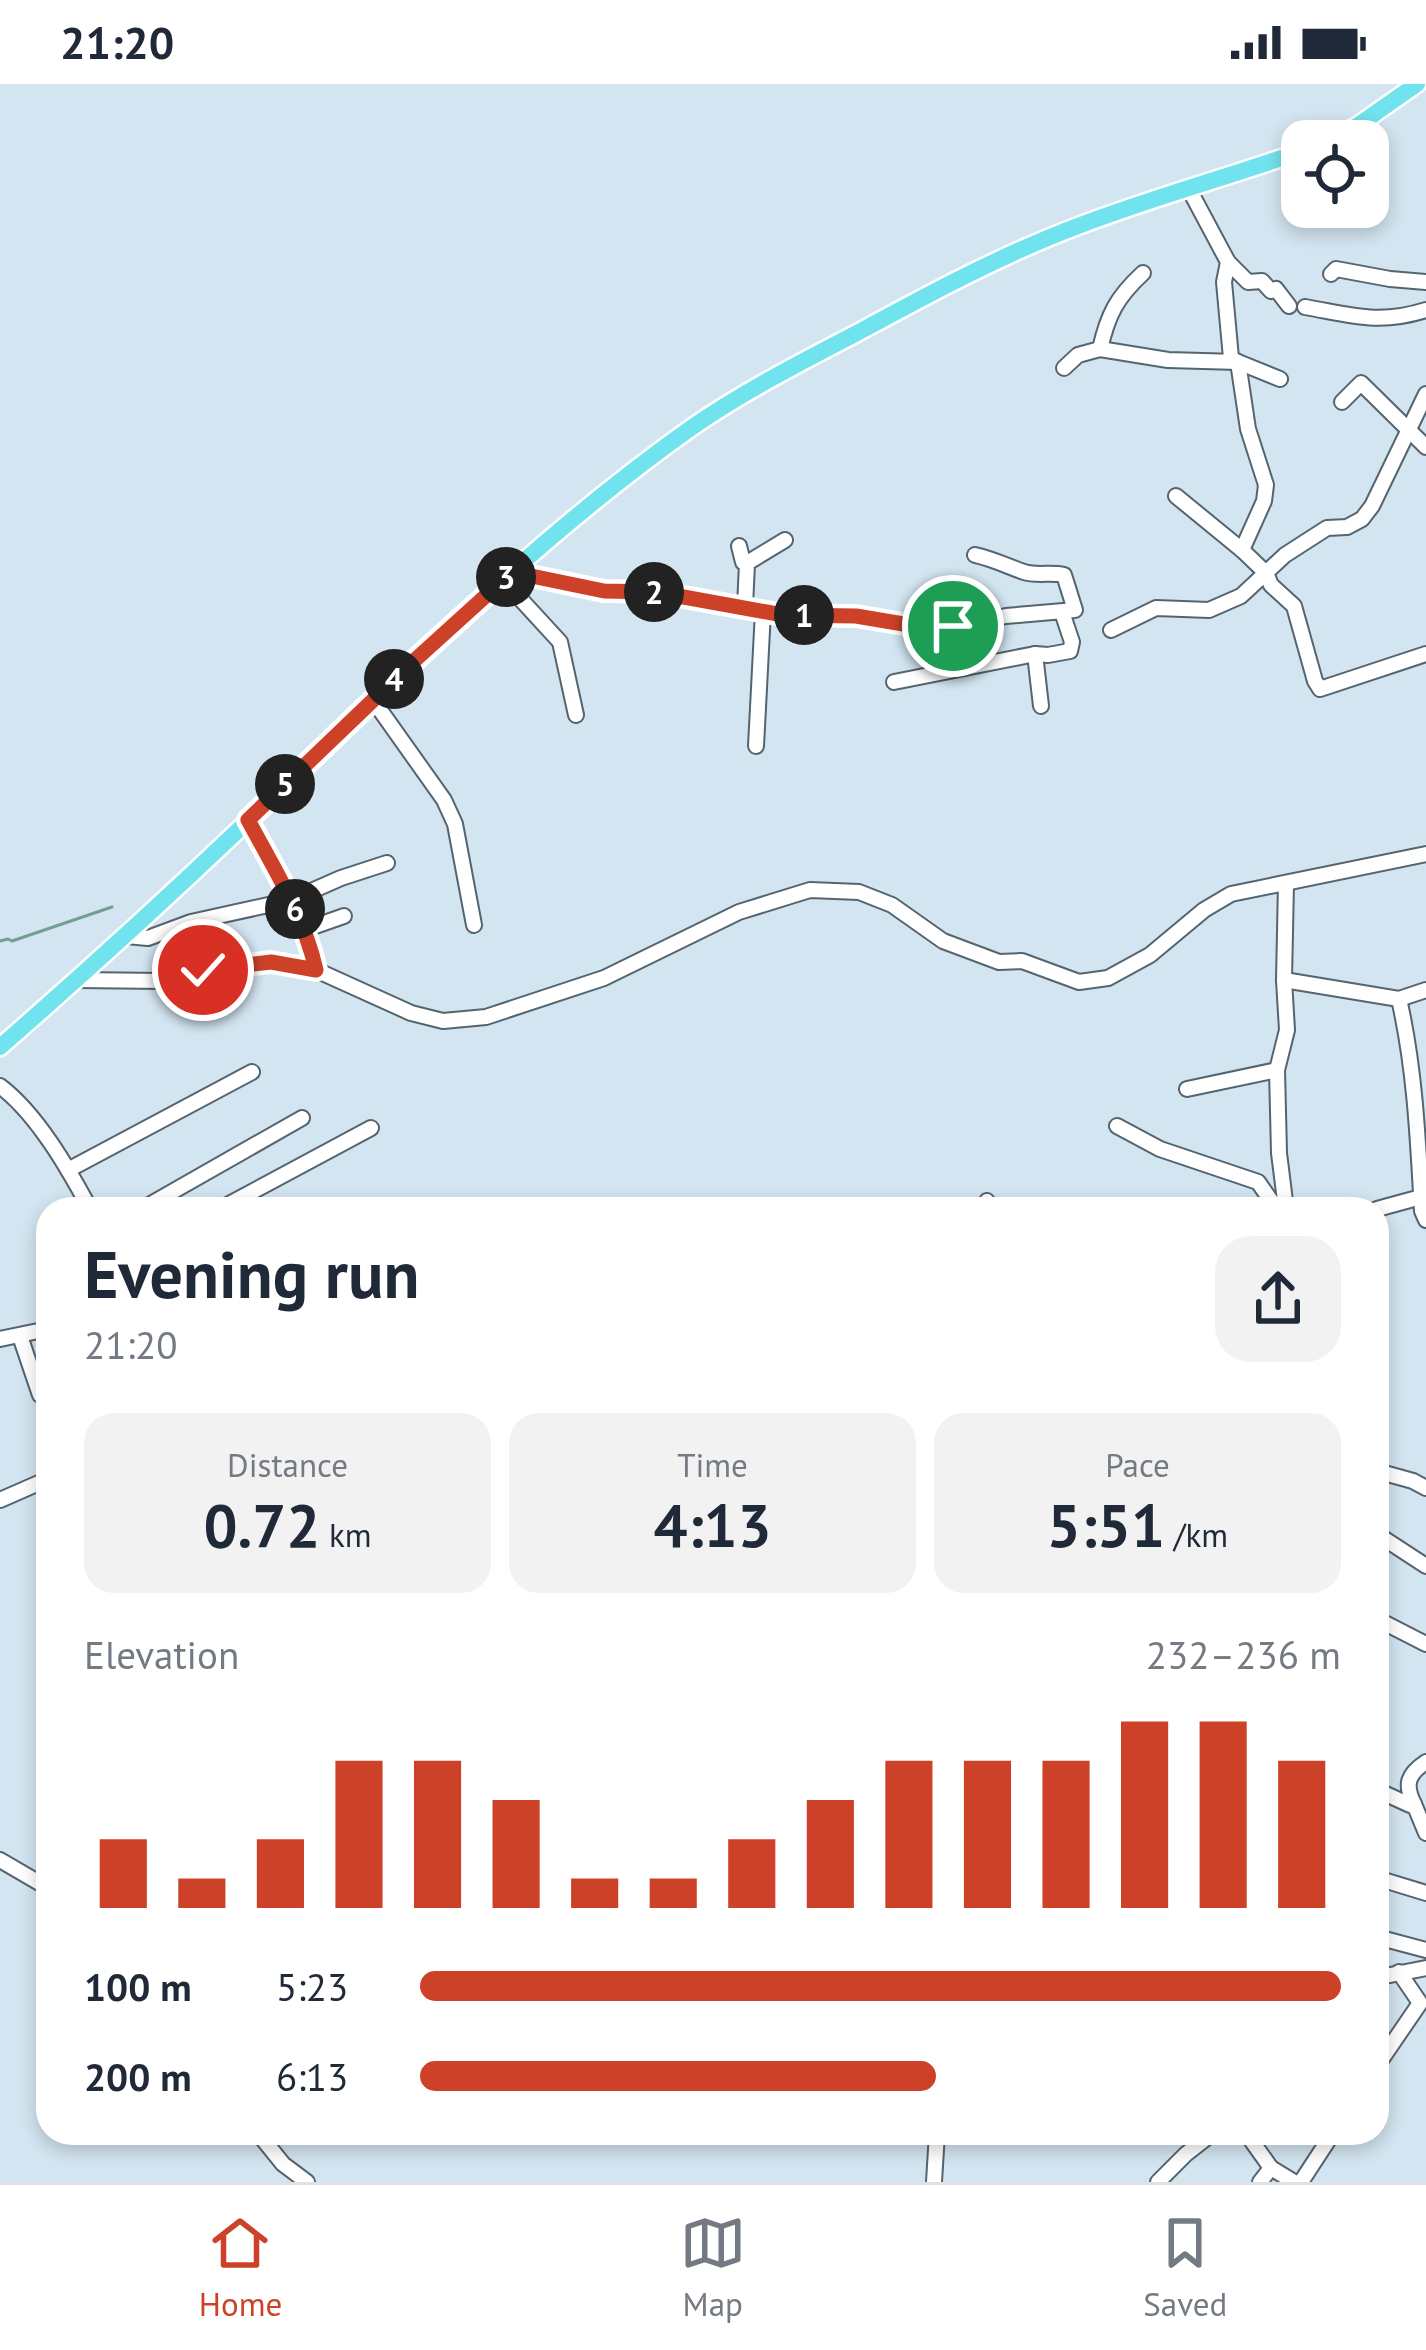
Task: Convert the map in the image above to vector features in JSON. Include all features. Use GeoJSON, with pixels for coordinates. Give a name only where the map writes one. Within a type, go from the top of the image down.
{"type":"FeatureCollection","features":[{"type":"Feature","properties":{"kind":"main road"},"geometry":{"type":"LineString","coordinates":[[1366,120],[1417,84]]}},
{"type":"Feature","properties":{"kind":"main road"},"geometry":{"type":"LineString","coordinates":[[0,1047],[125,936],[507,576],[618,482],[695,425],[953,280],[1077,226],[1281,158]]}},
{"type":"Feature","properties":{"kind":"street"},"geometry":{"type":"LineString","coordinates":[[1190,189],[1228,262],[1248,283],[1262,280],[1271,292],[1276,289],[1297,306],[1367,320],[1426,310]]}},
{"type":"Feature","properties":{"kind":"street"},"geometry":{"type":"LineString","coordinates":[[1228,262],[1224,282],[1231,358],[1280,379]]}},
{"type":"Feature","properties":{"kind":"street"},"geometry":{"type":"LineString","coordinates":[[1331,274],[1336,269],[1426,282]]}},
{"type":"Feature","properties":{"kind":"street"},"geometry":{"type":"LineString","coordinates":[[1100,349],[1120,294],[1143,273]]}},
{"type":"Feature","properties":{"kind":"street"},"geometry":{"type":"LineString","coordinates":[[1064,368],[1078,356],[1100,349],[1168,360],[1238,362]]}},
{"type":"Feature","properties":{"kind":"street"},"geometry":{"type":"LineString","coordinates":[[1238,362],[1248,429],[1266,485],[1264,502],[1241,550]]}},
{"type":"Feature","properties":{"kind":"street"},"geometry":{"type":"LineString","coordinates":[[1342,402],[1361,383],[1426,447]]}},
{"type":"Feature","properties":{"kind":"street"},"geometry":{"type":"LineString","coordinates":[[1111,630],[1156,608],[1209,610],[1241,596],[1285,555],[1327,528],[1347,527],[1362,519],[1426,394]]}},
{"type":"Feature","properties":{"kind":"street"},"geometry":{"type":"LineString","coordinates":[[1176,496],[1266,573],[1271,585],[1294,606],[1320,689],[1424,657]]}},
{"type":"Feature","properties":{"kind":"street"},"geometry":{"type":"LineString","coordinates":[[746,563],[785,540]]}},
{"type":"Feature","properties":{"kind":"street"},"geometry":{"type":"LineString","coordinates":[[739,546],[746,563],[745,607]]}},
{"type":"Feature","properties":{"kind":"street"},"geometry":{"type":"LineString","coordinates":[[507,576],[604,591],[656,592],[783,615],[856,616],[939,630],[1006,616],[1076,610],[1064,574],[1028,574],[975,555]]}},
{"type":"Feature","properties":{"kind":"street"},"geometry":{"type":"LineString","coordinates":[[507,576],[560,643],[576,715]]}},
{"type":"Feature","properties":{"kind":"street"},"geometry":{"type":"LineString","coordinates":[[756,746],[763,611]]}},
{"type":"Feature","properties":{"kind":"street"},"geometry":{"type":"LineString","coordinates":[[894,682],[1070,651],[1062,612]]}},
{"type":"Feature","properties":{"kind":"street"},"geometry":{"type":"LineString","coordinates":[[1035,654],[1040,706]]}},
{"type":"Feature","properties":{"kind":"street"},"geometry":{"type":"LineString","coordinates":[[373,700],[444,800],[455,824],[474,925]]}},
{"type":"Feature","properties":{"kind":"street"},"geometry":{"type":"LineString","coordinates":[[248,820],[291,900],[316,970]]}},
{"type":"Feature","properties":{"kind":"street"},"geometry":{"type":"LineString","coordinates":[[77,980],[163,981],[203,970],[271,962],[316,970],[411,1013],[443,1021],[486,1017],[604,978],[739,912],[810,890],[859,892],[892,905],[943,940],[999,962],[1022,961],[1079,982],[1108,978],[1150,955],[1231,894],[1426,854]]}},
{"type":"Feature","properties":{"kind":"street"},"geometry":{"type":"LineString","coordinates":[[125,936],[148,938],[191,922],[291,900],[387,863]]}},
{"type":"Feature","properties":{"kind":"street"},"geometry":{"type":"LineString","coordinates":[[1281,1197],[1276,1070],[1287,1030],[1286,884]]}},
{"type":"Feature","properties":{"kind":"street"},"geometry":{"type":"LineString","coordinates":[[304,930],[344,916]]}},
{"type":"Feature","properties":{"kind":"street"},"geometry":{"type":"LineString","coordinates":[[1284,980],[1399,999],[1426,990]]}},
{"type":"Feature","properties":{"kind":"street"},"geometry":{"type":"LineString","coordinates":[[1399,999],[1421,1106],[1421,1197],[1426,1220]]}},
{"type":"Feature","properties":{"kind":"street"},"geometry":{"type":"LineString","coordinates":[[1187,1089],[1276,1070]]}},
{"type":"Feature","properties":{"kind":"street"},"geometry":{"type":"LineString","coordinates":[[68,1170],[252,1072]]}},
{"type":"Feature","properties":{"kind":"street"},"geometry":{"type":"LineString","coordinates":[[0,1086],[17,1099],[83,1197]]}},
{"type":"Feature","properties":{"kind":"street"},"geometry":{"type":"LineString","coordinates":[[163,1197],[302,1118]]}},
{"type":"Feature","properties":{"kind":"street"},"geometry":{"type":"LineString","coordinates":[[1118,1126],[1160,1149],[1258,1182],[1271,1197]]}},
{"type":"Feature","properties":{"kind":"street"},"geometry":{"type":"LineString","coordinates":[[242,1197],[371,1128]]}},
{"type":"Feature","properties":{"kind":"street"},"geometry":{"type":"LineString","coordinates":[[1389,1206],[1421,1197]]}},
{"type":"Feature","properties":{"kind":"street"},"geometry":{"type":"LineString","coordinates":[[0,1340],[36,1332]]}},
{"type":"Feature","properties":{"kind":"street"},"geometry":{"type":"LineString","coordinates":[[20,1336],[36,1383]]}},
{"type":"Feature","properties":{"kind":"street"},"geometry":{"type":"LineString","coordinates":[[1389,1474],[1426,1488]]}},
{"type":"Feature","properties":{"kind":"street"},"geometry":{"type":"LineString","coordinates":[[0,1500],[36,1484]]}},
{"type":"Feature","properties":{"kind":"street"},"geometry":{"type":"LineString","coordinates":[[1389,1542],[1426,1566]]}},
{"type":"Feature","properties":{"kind":"street"},"geometry":{"type":"LineString","coordinates":[[1389,1625],[1426,1644]]}},
{"type":"Feature","properties":{"kind":"street"},"geometry":{"type":"LineString","coordinates":[[1426,1762],[1410,1772],[1408,1779],[1408,1792],[1426,1833]]}},
{"type":"Feature","properties":{"kind":"street"},"geometry":{"type":"LineString","coordinates":[[1389,1795],[1414,1804]]}},
{"type":"Feature","properties":{"kind":"street"},"geometry":{"type":"LineString","coordinates":[[0,1860],[36,1881]]}},
{"type":"Feature","properties":{"kind":"street"},"geometry":{"type":"LineString","coordinates":[[1389,1882],[1426,1893]]}},
{"type":"Feature","properties":{"kind":"street"},"geometry":{"type":"LineString","coordinates":[[1389,1939],[1426,1950]]}},
{"type":"Feature","properties":{"kind":"street"},"geometry":{"type":"LineString","coordinates":[[1389,1975],[1426,1968]]}},
{"type":"Feature","properties":{"kind":"street"},"geometry":{"type":"LineString","coordinates":[[1389,2048],[1420,2003],[1400,1972]]}},
{"type":"Feature","properties":{"kind":"street"},"geometry":{"type":"LineString","coordinates":[[268,2145],[307,2182]]}},
{"type":"Feature","properties":{"kind":"street"},"geometry":{"type":"LineString","coordinates":[[934,2182],[936,2145]]}},
{"type":"Feature","properties":{"kind":"street"},"geometry":{"type":"LineString","coordinates":[[1158,2182],[1198,2145]]}},
{"type":"Feature","properties":{"kind":"street"},"geometry":{"type":"LineString","coordinates":[[1255,2145],[1271,2168],[1297,2182],[1324,2145]]}},
{"type":"Feature","properties":{"kind":"street"},"geometry":{"type":"LineString","coordinates":[[1260,2182],[1271,2168]]}},
{"type":"Feature","properties":{"kind":"waterway"},"geometry":{"type":"LineString","coordinates":[[0,941],[112,907]]}},
{"type":"Feature","properties":{"kind":"route"},"geometry":{"type":"LineString","coordinates":[[203,970],[271,962],[316,970],[291,900],[248,820],[512,572],[604,591],[656,592],[783,615],[856,616],[939,630],[953,626]]}}]}
